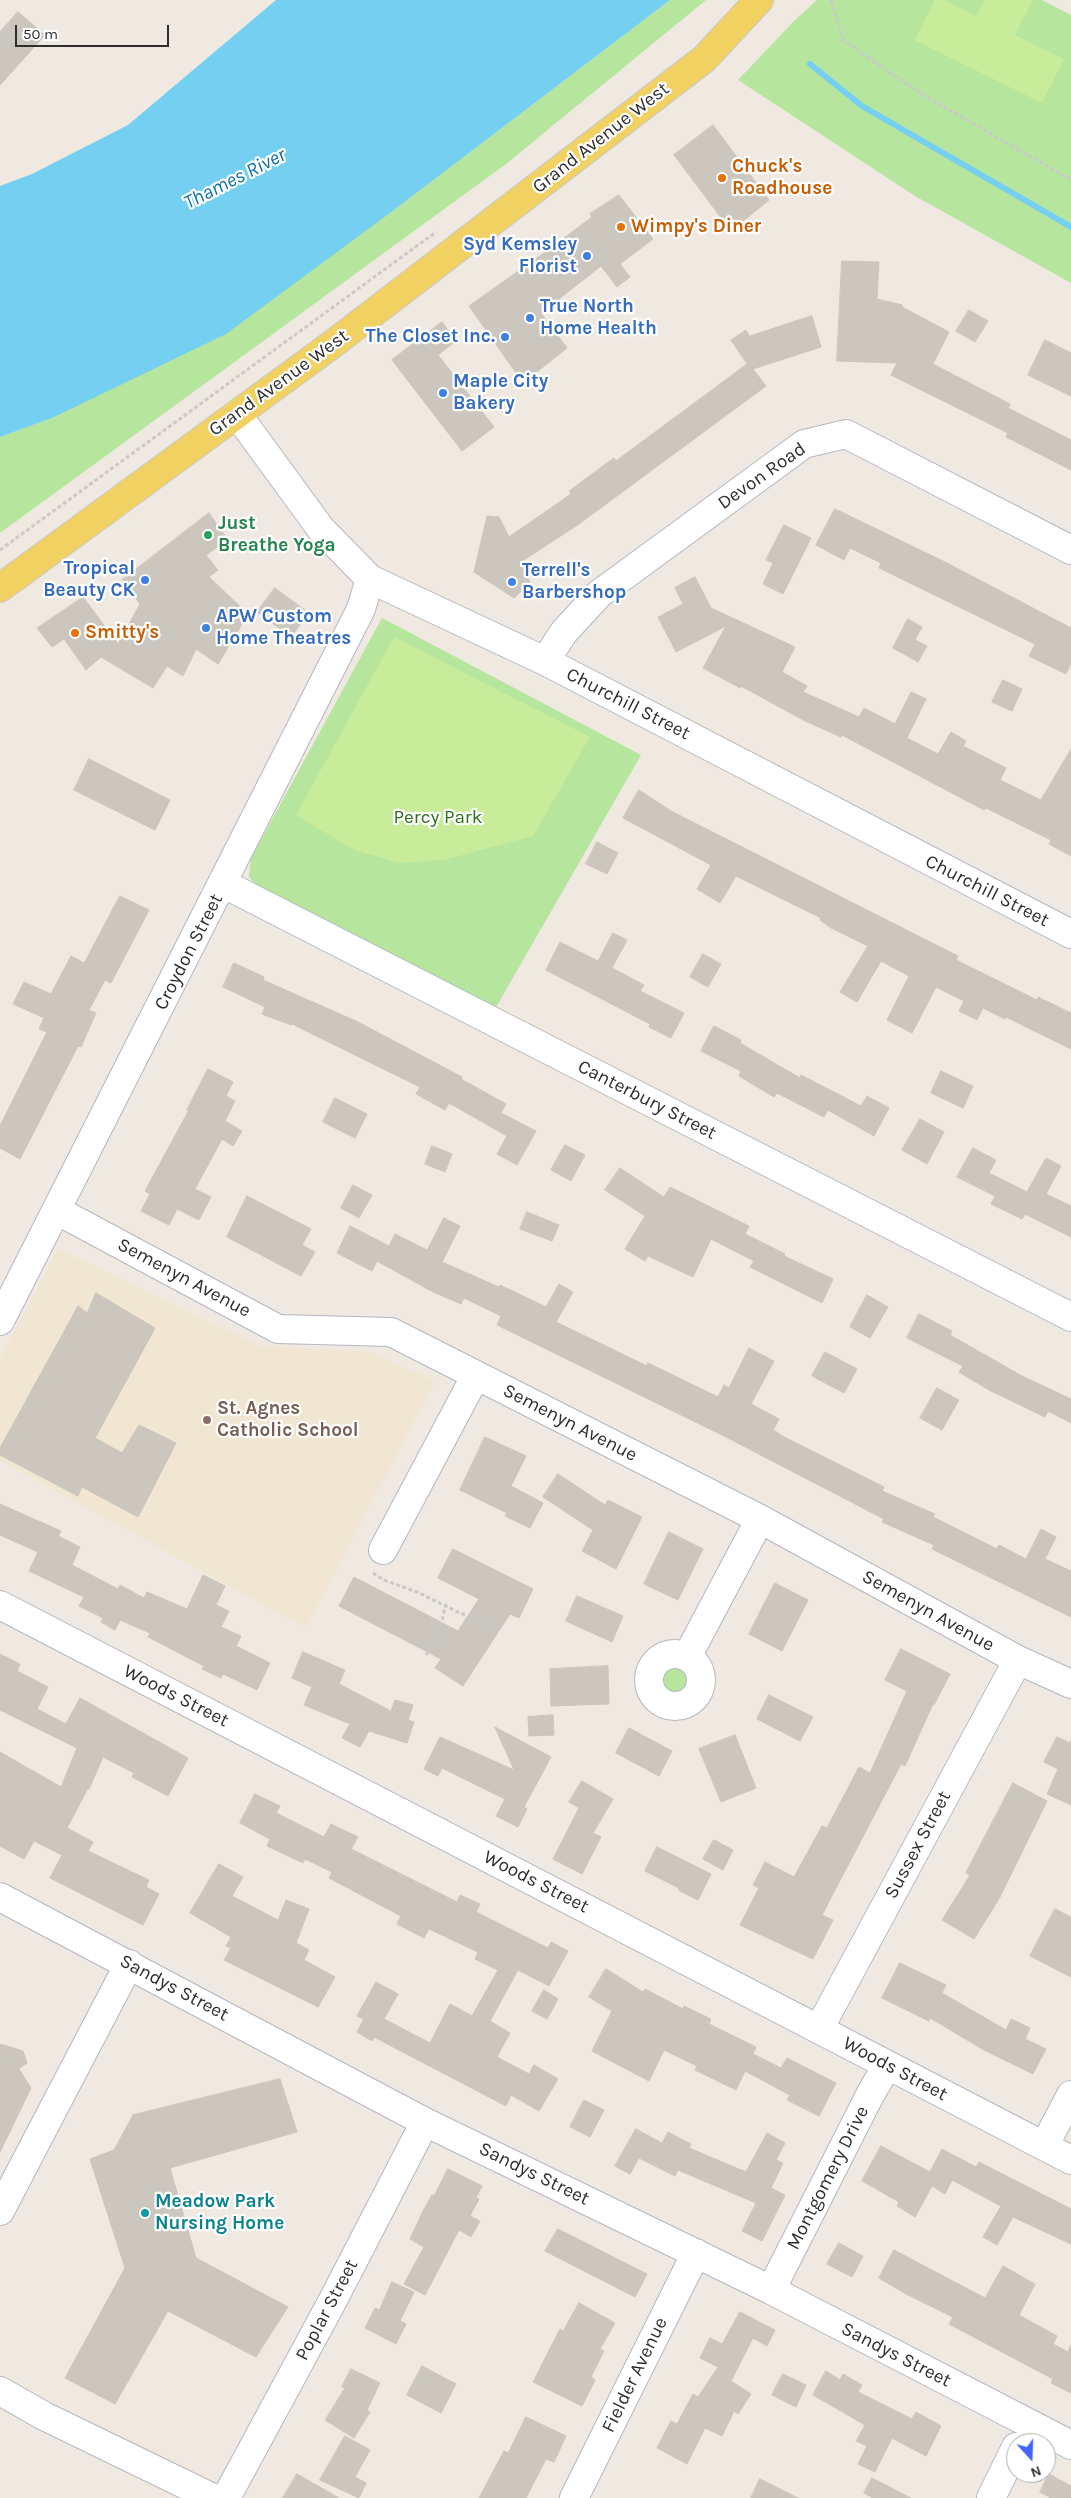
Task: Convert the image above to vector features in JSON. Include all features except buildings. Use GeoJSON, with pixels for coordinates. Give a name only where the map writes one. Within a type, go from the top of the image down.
{"type":"FeatureCollection","features":[{"type":"Feature","properties":{"kind":"main road","name":"Grand Avenue West"},"geometry":{"type":"LineString","coordinates":[[0,588],[334,343],[704,59],[760,0]]}},
{"type":"Feature","properties":{"kind":"street","name":"Churchill Street"},"geometry":{"type":"LineString","coordinates":[[236,414],[321,529],[370,579],[545,661],[1071,934]]}},
{"type":"Feature","properties":{"kind":"street","name":"Devon Road"},"geometry":{"type":"LineString","coordinates":[[545,661],[564,632],[599,594],[804,444],[846,434],[1071,550]]}},
{"type":"Feature","properties":{"kind":"street","name":"Croydon Street"},"geometry":{"type":"LineString","coordinates":[[0,1321],[362,610],[370,579]]}},
{"type":"Feature","properties":{"kind":"street","name":"Canterbury Street"},"geometry":{"type":"LineString","coordinates":[[224,884],[1071,1317]]}},
{"type":"Feature","properties":{"kind":"street","name":"Semenyn Avenue"},"geometry":{"type":"LineString","coordinates":[[56,1210],[278,1329],[391,1332],[760,1519],[1018,1660],[1071,1684]]}},
{"type":"Feature","properties":{"kind":"street"},"geometry":{"type":"LineString","coordinates":[[383,1550],[476,1375]]}},
{"type":"Feature","properties":{"kind":"street"},"geometry":{"type":"LineString","coordinates":[[688,1657],[760,1519]]}},
{"type":"Feature","properties":{"kind":"street","name":"Woods Street"},"geometry":{"type":"LineString","coordinates":[[0,1605],[1071,2160]]}},
{"type":"Feature","properties":{"kind":"street","name":"Sussex Street"},"geometry":{"type":"LineString","coordinates":[[819,2029],[1018,1660]]}},
{"type":"Feature","properties":{"kind":"street","name":"Sandys Street"},"geometry":{"type":"LineString","coordinates":[[0,1897],[425,2122],[771,2290],[1022,2432],[1071,2445]]}},
{"type":"Feature","properties":{"kind":"street"},"geometry":{"type":"LineString","coordinates":[[0,2211],[129,1964]]}},
{"type":"Feature","properties":{"kind":"street","name":"Montgomery Drive"},"geometry":{"type":"LineString","coordinates":[[771,2290],[871,2093],[887,2066]]}},
{"type":"Feature","properties":{"kind":"street"},"geometry":{"type":"LineString","coordinates":[[1044,2146],[1071,2095]]}},
{"type":"Feature","properties":{"kind":"street","name":"Poplar Street"},"geometry":{"type":"LineString","coordinates":[[226,2498],[333,2300],[425,2122]]}},
{"type":"Feature","properties":{"kind":"street","name":"Fielder Avenue"},"geometry":{"type":"LineString","coordinates":[[574,2498],[696,2253]]}},
{"type":"Feature","properties":{"kind":"street"},"geometry":{"type":"LineString","coordinates":[[0,2391],[44,2416],[213,2498]]}},
{"type":"Feature","properties":{"kind":"street"},"geometry":{"type":"LineString","coordinates":[[991,2498],[1006,2467]]}},
{"type":"Feature","properties":{"kind":"path"},"geometry":{"type":"LineString","coordinates":[[831,0],[843,40],[920,93],[1066,178],[1071,178]]}},
{"type":"Feature","properties":{"kind":"path"},"geometry":{"type":"LineString","coordinates":[[0,550],[444,226]]}},
{"type":"Feature","properties":{"kind":"path"},"geometry":{"type":"LineString","coordinates":[[383,1550],[372,1572],[384,1580],[446,1604],[460,1613],[501,1627]]}},
{"type":"Feature","properties":{"kind":"path"},"geometry":{"type":"LineString","coordinates":[[426,1655],[439,1633],[446,1604]]}},
{"type":"Feature","properties":{"kind":"shaded area","name":"St. Agnes Catholic School"},"geometry":{"type":"Polygon","coordinates":[[[58,1249],[260,1346],[371,1352],[435,1381],[306,1628],[0,1460],[0,1359],[58,1249]]]}},
{"type":"Feature","properties":{"kind":"green space"},"geometry":{"type":"Polygon","coordinates":[[[670,0],[706,0],[506,164],[0,533],[0,437],[52,418],[398,207],[670,0]]]}},
{"type":"Feature","properties":{"kind":"green space"},"geometry":{"type":"Polygon","coordinates":[[[817,0],[1042,0],[1071,15],[1071,283],[915,196],[738,80],[795,20],[817,0]]]}},
{"type":"Feature","properties":{"kind":"green space"},"geometry":{"type":"Polygon","coordinates":[[[935,0],[944,0],[976,16],[985,0],[1033,0],[1015,35],[1064,59],[1042,103],[915,40],[935,0]]]}},
{"type":"Feature","properties":{"kind":"green space","name":"Percy Park"},"geometry":{"type":"Polygon","coordinates":[[[382,618],[641,755],[495,1009],[270,898],[249,877],[251,858],[382,618]]]}},
{"type":"Feature","properties":{"kind":"green space"},"geometry":{"type":"Polygon","coordinates":[[[394,637],[590,737],[533,836],[444,860],[400,863],[354,850],[296,815],[394,637]]]}},
{"type":"Feature","properties":{"kind":"green space"},"geometry":{"type":"Polygon","coordinates":[[[675,1666],[681,1667],[689,1675],[689,1687],[681,1695],[675,1696],[669,1695],[661,1687],[660,1681],[661,1675],[669,1667],[675,1666]]]}},
{"type":"Feature","properties":{"kind":"water","name":"Thames River"},"geometry":{"type":"Polygon","coordinates":[[[276,0],[670,0],[398,207],[226,334],[52,418],[0,437],[0,186],[32,174],[128,125],[276,0]]]}},
{"type":"Feature","properties":{"kind":"waterway"},"geometry":{"type":"LineString","coordinates":[[810,64],[862,106],[1071,227]]}},
{"type":"Feature","properties":{"kind":"place","name":"Chuck's Roadhouse"},"geometry":{"type":"Point","coordinates":[722,178]}},
{"type":"Feature","properties":{"kind":"place","name":"Wimpy's Diner"},"geometry":{"type":"Point","coordinates":[621,227]}},
{"type":"Feature","properties":{"kind":"place","name":"Syd Kemsley Florist"},"geometry":{"type":"Point","coordinates":[587,256]}},
{"type":"Feature","properties":{"kind":"place","name":"True North Home Health"},"geometry":{"type":"Point","coordinates":[530,318]}},
{"type":"Feature","properties":{"kind":"place","name":"The Closet Inc."},"geometry":{"type":"Point","coordinates":[505,337]}},
{"type":"Feature","properties":{"kind":"place","name":"Maple City Bakery"},"geometry":{"type":"Point","coordinates":[443,393]}},
{"type":"Feature","properties":{"kind":"place","name":"Just Breathe Yoga"},"geometry":{"type":"Point","coordinates":[208,535]}},
{"type":"Feature","properties":{"kind":"place","name":"Tropical Beauty CK"},"geometry":{"type":"Point","coordinates":[145,580]}},
{"type":"Feature","properties":{"kind":"place","name":"Terrell's Barbershop"},"geometry":{"type":"Point","coordinates":[512,582]}},
{"type":"Feature","properties":{"kind":"place","name":"APW Custom Home Theatres"},"geometry":{"type":"Point","coordinates":[206,628]}},
{"type":"Feature","properties":{"kind":"place","name":"Smitty's"},"geometry":{"type":"Point","coordinates":[75,633]}},
{"type":"Feature","properties":{"kind":"place","name":"St. Agnes Catholic School"},"geometry":{"type":"Point","coordinates":[207,1420]}},
{"type":"Feature","properties":{"kind":"place","name":"Meadow Park Nursing Home"},"geometry":{"type":"Point","coordinates":[145,2213]}}]}
